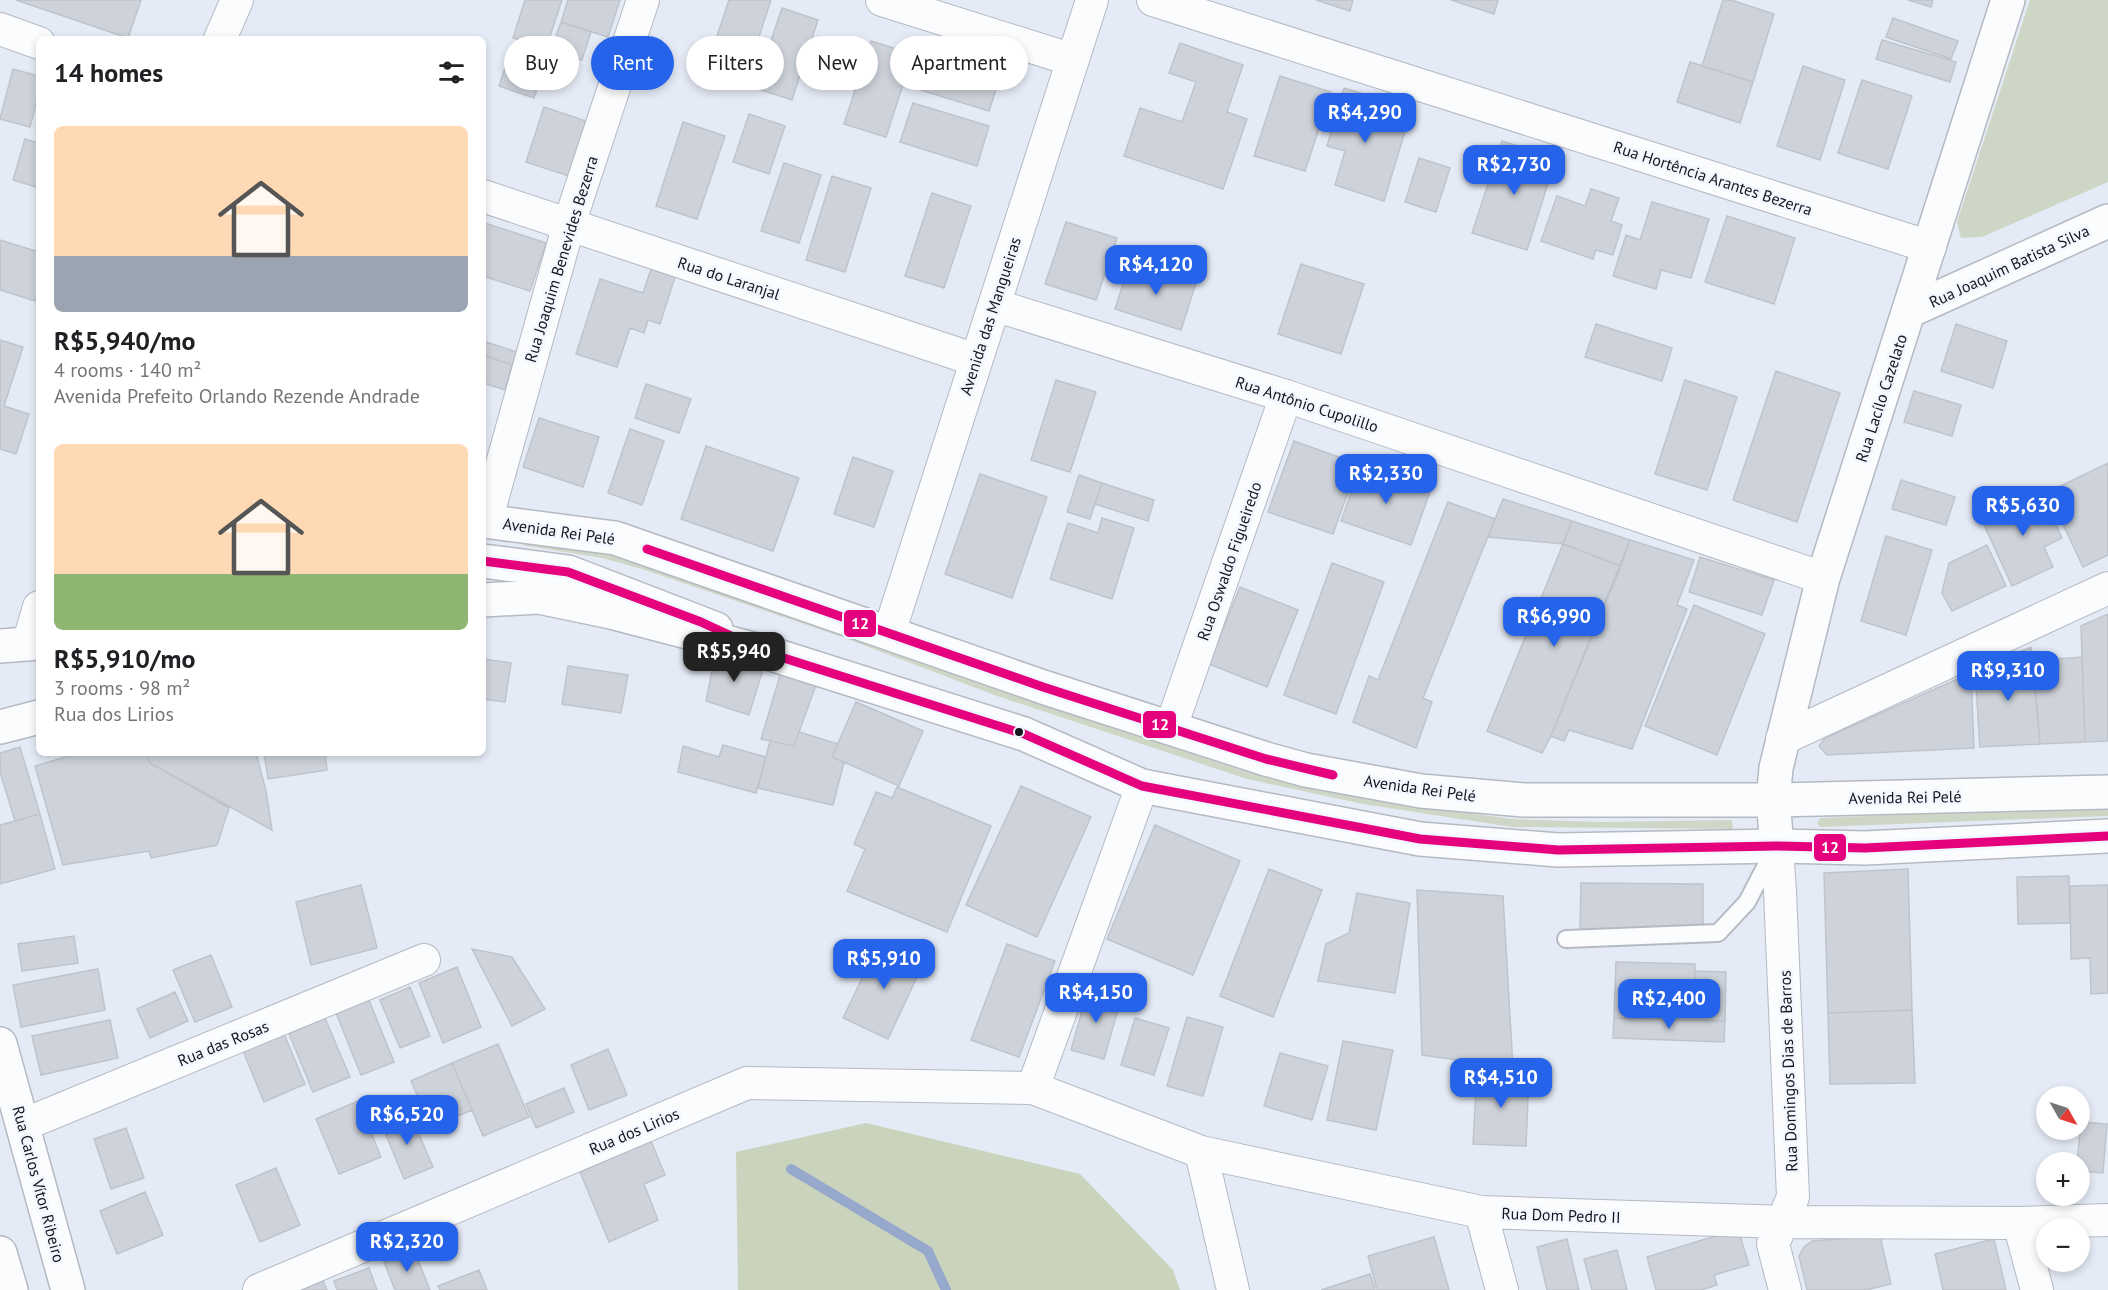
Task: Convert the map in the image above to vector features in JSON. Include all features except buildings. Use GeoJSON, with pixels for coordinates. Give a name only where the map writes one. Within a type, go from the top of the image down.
{"type":"FeatureCollection","features":[{"type":"Feature","properties":{"kind":"main road","name":"Rua Lacílo Cazelato"},"geometry":{"type":"LineString","coordinates":[[1777,846],[1773,800],[1776,768],[1822,579],[2008,0]]}},
{"type":"Feature","properties":{"kind":"main road","name":"Rua Joaquim Batista Silva"},"geometry":{"type":"LineString","coordinates":[[1909,312],[2108,221]]}},
{"type":"Feature","properties":{"kind":"main road","name":"Avenida Rei Pelé"},"geometry":{"type":"LineString","coordinates":[[486,521],[615,538],[1043,687],[1266,759],[1305,770],[1421,790],[1524,800],[1773,800],[2108,792]]}},
{"type":"Feature","properties":{"kind":"main road"},"geometry":{"type":"LineString","coordinates":[[486,561],[568,572],[701,622],[768,653]]}},
{"type":"Feature","properties":{"kind":"main road"},"geometry":{"type":"LineString","coordinates":[[486,600],[539,597],[611,612],[768,653],[1024,734],[1142,786],[1420,839],[1558,850],[1777,846],[1865,848],[2108,836]]}},
{"type":"Feature","properties":{"kind":"main road"},"geometry":{"type":"LineString","coordinates":[[0,727],[36,718]]}},
{"type":"Feature","properties":{"kind":"main road","name":"Rua Carlos Vítor Ribeiro"},"geometry":{"type":"LineString","coordinates":[[0,1044],[68,1290]]}},
{"type":"Feature","properties":{"kind":"main road"},"geometry":{"type":"LineString","coordinates":[[0,1253],[11,1290]]}},
{"type":"Feature","properties":{"kind":"street"},"geometry":{"type":"LineString","coordinates":[[221,36],[237,0]]}},
{"type":"Feature","properties":{"kind":"street","name":"Rua Joaquim Benevides Bezerra"},"geometry":{"type":"LineString","coordinates":[[486,517],[568,224],[643,0]]}},
{"type":"Feature","properties":{"kind":"street"},"geometry":{"type":"LineString","coordinates":[[882,0],[1073,60]]}},
{"type":"Feature","properties":{"kind":"street","name":"Avenida das Mangueiras"},"geometry":{"type":"LineString","coordinates":[[889,633],[1092,0]]}},
{"type":"Feature","properties":{"kind":"street","name":"Rua Hortência Arantes Bezerra"},"geometry":{"type":"LineString","coordinates":[[1153,0],[1930,247]]}},
{"type":"Feature","properties":{"kind":"street"},"geometry":{"type":"LineString","coordinates":[[0,29],[36,42]]}},
{"type":"Feature","properties":{"kind":"street","name":"Rua do Laranjal"},"geometry":{"type":"LineString","coordinates":[[486,197],[976,360]]}},
{"type":"Feature","properties":{"kind":"street","name":"Rua Antônio Cupolillo"},"geometry":{"type":"LineString","coordinates":[[994,305],[1286,396],[1822,579]]}},
{"type":"Feature","properties":{"kind":"street","name":"Rua Oswaldo Figueiredo"},"geometry":{"type":"LineString","coordinates":[[1171,727],[1286,396]]}},
{"type":"Feature","properties":{"kind":"street"},"geometry":{"type":"LineString","coordinates":[[1782,739],[2108,588]]}},
{"type":"Feature","properties":{"kind":"street"},"geometry":{"type":"LineString","coordinates":[[22,645],[36,614]]}},
{"type":"Feature","properties":{"kind":"street"},"geometry":{"type":"LineString","coordinates":[[1033,1088],[1142,786]]}},
{"type":"Feature","properties":{"kind":"street","name":"Rua Domingos Dias de Barros"},"geometry":{"type":"LineString","coordinates":[[1777,846],[1793,1197],[1773,1244],[1785,1290]]}},
{"type":"Feature","properties":{"kind":"street","name":"Rua das Rosas"},"geometry":{"type":"LineString","coordinates":[[23,1125],[424,960]]}},
{"type":"Feature","properties":{"kind":"street","name":"Rua dos Lirios"},"geometry":{"type":"LineString","coordinates":[[259,1290],[747,1083],[1033,1088]]}},
{"type":"Feature","properties":{"kind":"street","name":"Rua Dom Pedro II"},"geometry":{"type":"LineString","coordinates":[[1033,1088],[1202,1152],[1481,1212],[1784,1222],[2019,1223],[2108,1220]]}},
{"type":"Feature","properties":{"kind":"street"},"geometry":{"type":"LineString","coordinates":[[1202,1152],[1233,1290]]}},
{"type":"Feature","properties":{"kind":"street"},"geometry":{"type":"LineString","coordinates":[[1481,1212],[1502,1290]]}},
{"type":"Feature","properties":{"kind":"street"},"geometry":{"type":"LineString","coordinates":[[2019,1223],[2037,1290]]}},
{"type":"Feature","properties":{"kind":"lane"},"geometry":{"type":"LineString","coordinates":[[1566,939],[1719,933],[1747,902],[1777,846]]}},
{"type":"Feature","properties":{"kind":"green space"},"geometry":{"type":"Polygon","coordinates":[[[2030,0],[2108,0],[2108,182],[1982,237],[1961,238],[1957,222],[2030,0]]]}},
{"type":"Feature","properties":{"kind":"green space"},"geometry":{"type":"Polygon","coordinates":[[[529,539],[605,548],[847,631],[999,690],[1247,772],[1410,805],[1512,819],[1601,822],[1732,820],[1733,829],[1512,827],[1363,804],[1247,779],[997,696],[845,638],[642,569],[602,558],[522,545],[529,539]]]}},
{"type":"Feature","properties":{"kind":"green space"},"geometry":{"type":"Polygon","coordinates":[[[2108,806],[2108,816],[1820,827],[1817,823],[1820,818],[2108,806]]]}},
{"type":"Feature","properties":{"kind":"green space"},"geometry":{"type":"Polygon","coordinates":[[[866,1123],[1080,1174],[1173,1270],[1180,1290],[738,1290],[736,1152],[866,1123]]]}},
{"type":"Feature","properties":{"kind":"waterway"},"geometry":{"type":"LineString","coordinates":[[791,1169],[928,1251],[946,1290]]}},
{"type":"Feature","properties":{"kind":"transit line","name":"12"},"geometry":{"type":"LineString","coordinates":[[647,549],[1043,687],[1266,759],[1333,775]]}},
{"type":"Feature","properties":{"kind":"transit line","name":"12"},"geometry":{"type":"LineString","coordinates":[[486,561],[568,572],[701,622],[768,653],[1024,734],[1142,786],[1420,839],[1558,850],[1777,846],[1865,848],[2108,836]]}}]}
